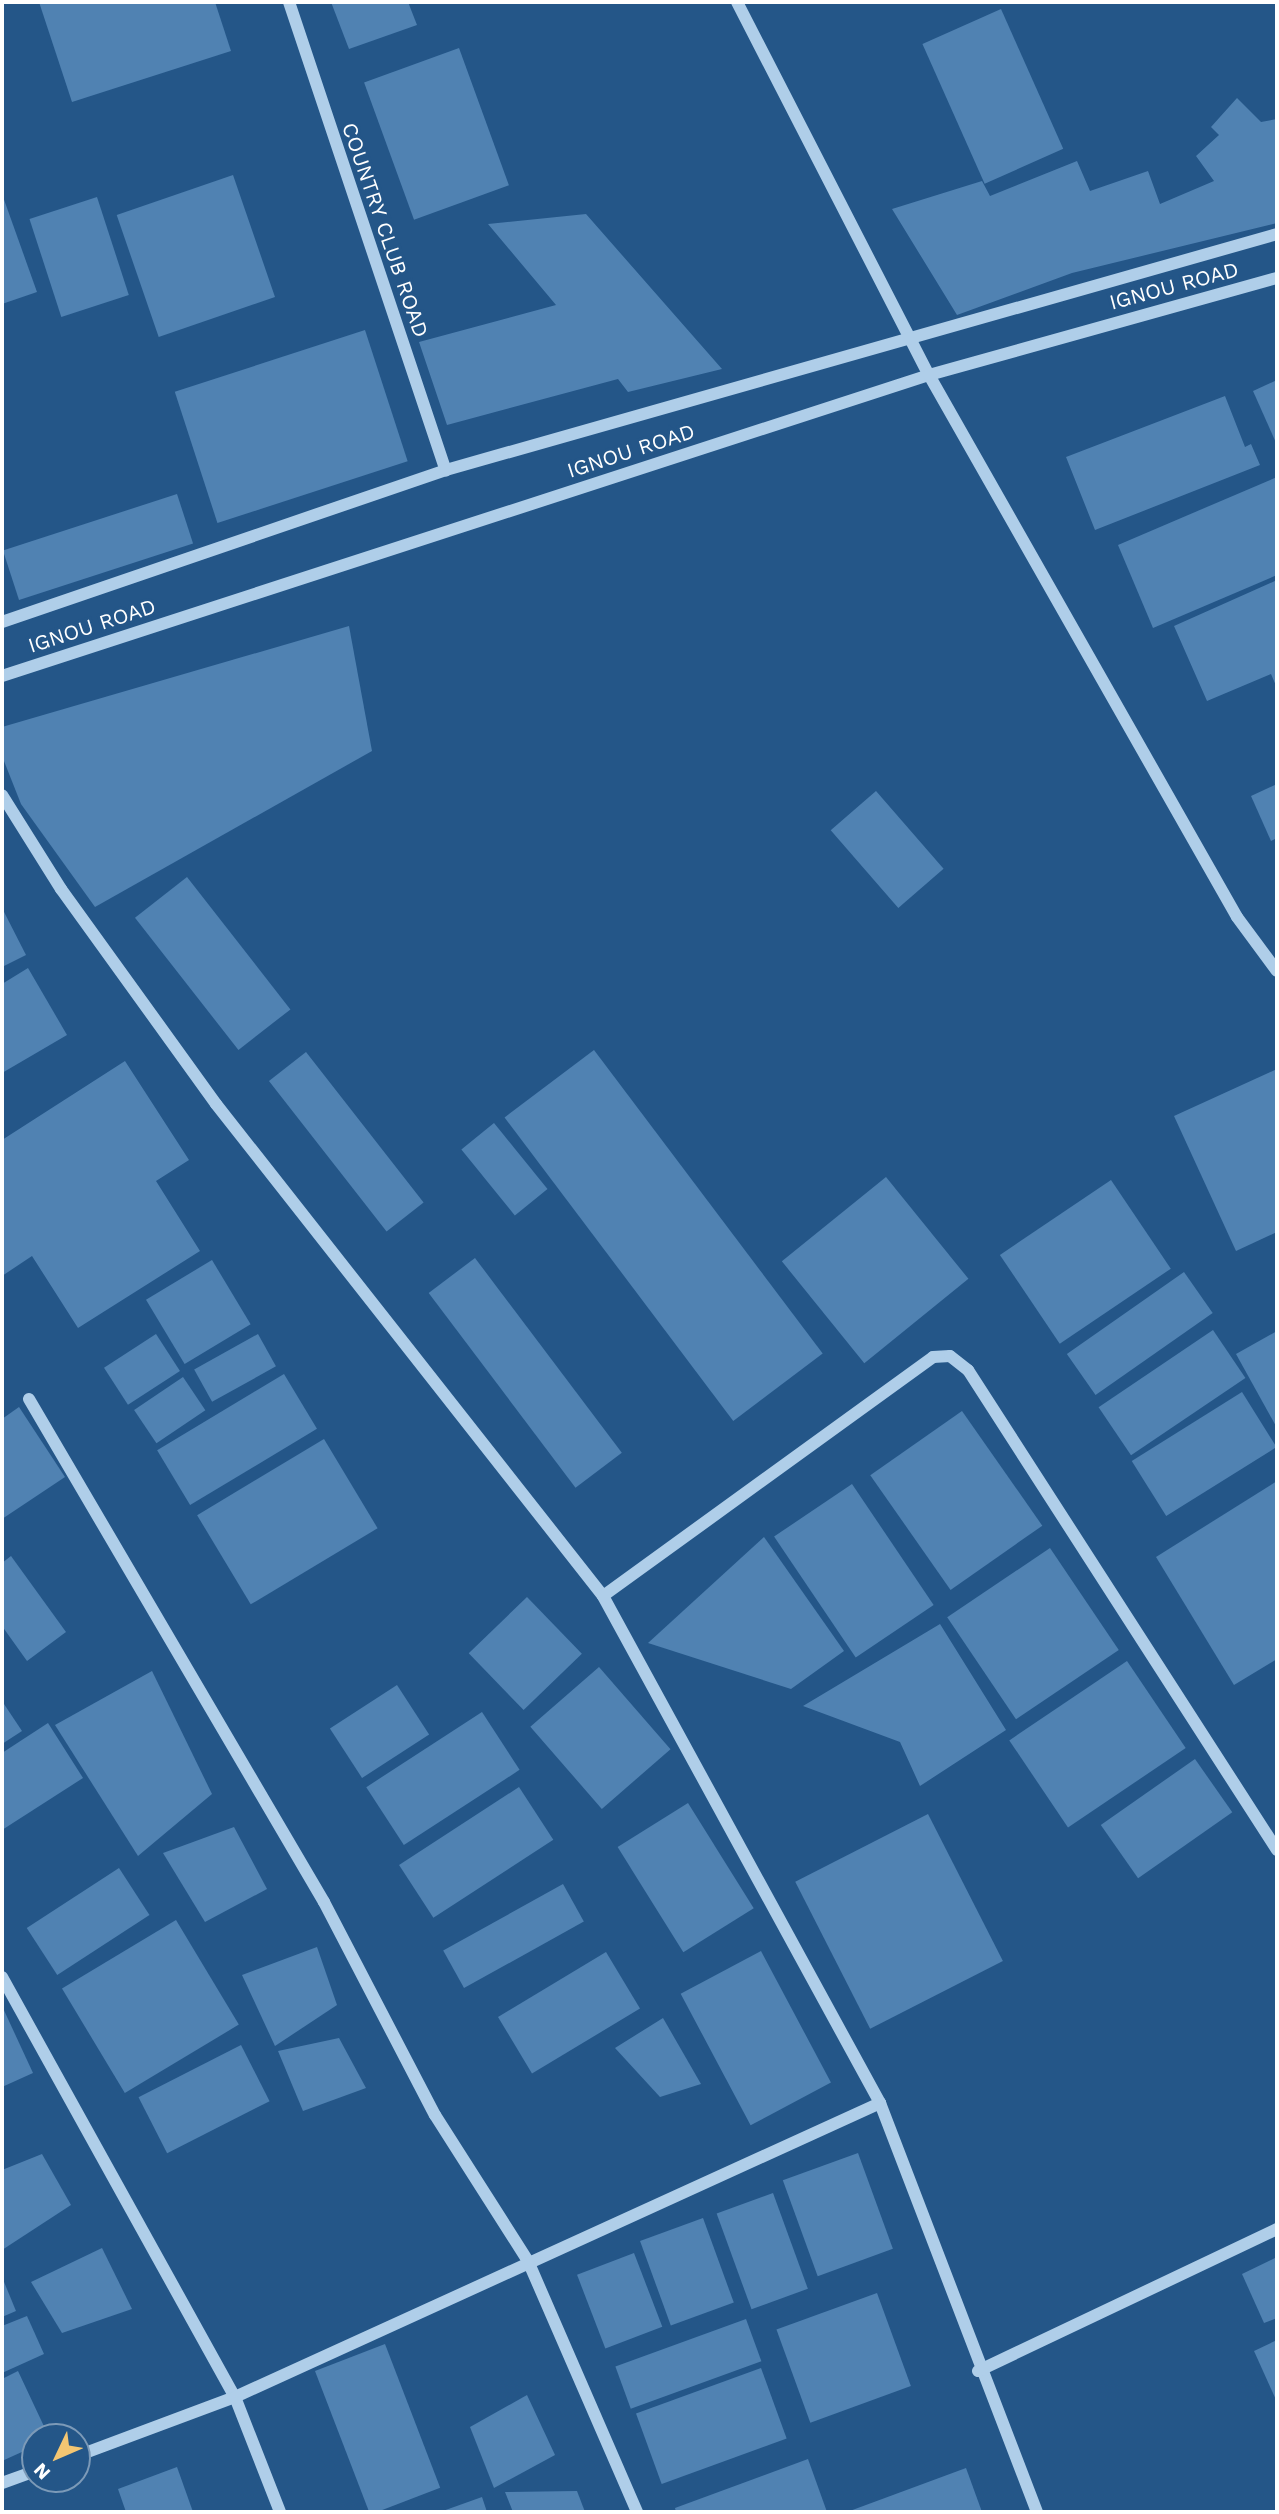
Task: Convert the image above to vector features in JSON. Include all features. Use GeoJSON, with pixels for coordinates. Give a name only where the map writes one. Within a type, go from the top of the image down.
{"type":"FeatureCollection","features":[{"type":"Feature","properties":{"kind":"street","name":"COUNTRY CLUB ROAD"},"geometry":{"type":"LineString","coordinates":[[289,2],[446,470]]}},
{"type":"Feature","properties":{"kind":"street"},"geometry":{"type":"LineString","coordinates":[[737,2],[929,375],[1237,917],[1277,971]]}},
{"type":"Feature","properties":{"kind":"street","name":"IGNOU ROAD"},"geometry":{"type":"LineString","coordinates":[[2,622],[446,470],[1277,234]]}},
{"type":"Feature","properties":{"kind":"street","name":"IGNOU ROAD"},"geometry":{"type":"LineString","coordinates":[[2,676],[929,375],[1277,278]]}},
{"type":"Feature","properties":{"kind":"street"},"geometry":{"type":"LineString","coordinates":[[2,795],[61,889],[216,1104],[603,1596],[880,2103],[978,2371],[1037,2512]]}},
{"type":"Feature","properties":{"kind":"street"},"geometry":{"type":"LineString","coordinates":[[603,1596],[933,1357],[950,1356],[968,1370],[1277,1850]]}},
{"type":"Feature","properties":{"kind":"street"},"geometry":{"type":"LineString","coordinates":[[29,1399],[324,1902],[435,2115],[528,2260],[637,2512]]}},
{"type":"Feature","properties":{"kind":"street"},"geometry":{"type":"LineString","coordinates":[[2,1977],[235,2397],[281,2512]]}},
{"type":"Feature","properties":{"kind":"street"},"geometry":{"type":"LineString","coordinates":[[91,2451],[235,2397],[528,2260],[880,2103]]}},
{"type":"Feature","properties":{"kind":"street"},"geometry":{"type":"LineString","coordinates":[[978,2371],[1277,2229]]}},
{"type":"Feature","properties":{"kind":"street"},"geometry":{"type":"LineString","coordinates":[[2,2483],[21,2476]]}},
{"type":"Feature","properties":{"kind":"building"},"geometry":{"type":"Polygon","coordinates":[[[39,2],[215,2],[231,51],[72,102],[39,2]]]}},
{"type":"Feature","properties":{"kind":"building"},"geometry":{"type":"Polygon","coordinates":[[[331,2],[408,2],[417,25],[349,49],[331,2]]]}},
{"type":"Feature","properties":{"kind":"building"},"geometry":{"type":"Polygon","coordinates":[[[1001,9],[1063,149],[985,184],[922,44],[1001,9]]]}},
{"type":"Feature","properties":{"kind":"building"},"geometry":{"type":"Polygon","coordinates":[[[459,48],[509,185],[414,220],[364,83],[459,48]]]}},
{"type":"Feature","properties":{"kind":"building"},"geometry":{"type":"Polygon","coordinates":[[[1237,98],[1261,122],[1277,119],[1277,223],[1072,273],[957,315],[892,209],[982,181],[990,196],[1077,161],[1090,191],[1148,171],[1160,204],[1214,181],[1196,156],[1219,135],[1211,127],[1237,98]]]}},
{"type":"Feature","properties":{"kind":"building"},"geometry":{"type":"Polygon","coordinates":[[[233,175],[275,297],[159,337],[117,215],[233,175]]]}},
{"type":"Feature","properties":{"kind":"building"},"geometry":{"type":"Polygon","coordinates":[[[2,194],[37,292],[2,304],[2,194]]]}},
{"type":"Feature","properties":{"kind":"building"},"geometry":{"type":"Polygon","coordinates":[[[97,197],[129,295],[61,317],[29,219],[97,197]]]}},
{"type":"Feature","properties":{"kind":"building"},"geometry":{"type":"Polygon","coordinates":[[[586,214],[722,369],[628,392],[618,379],[447,425],[419,342],[556,305],[488,224],[586,214]]]}},
{"type":"Feature","properties":{"kind":"building"},"geometry":{"type":"Polygon","coordinates":[[[365,330],[408,461],[217,523],[175,392],[365,330]]]}},
{"type":"Feature","properties":{"kind":"building"},"geometry":{"type":"Polygon","coordinates":[[[1277,380],[1277,445],[1253,391],[1277,380]]]}},
{"type":"Feature","properties":{"kind":"building"},"geometry":{"type":"Polygon","coordinates":[[[1225,396],[1245,447],[1251,444],[1260,465],[1095,530],[1066,457],[1225,396]]]}},
{"type":"Feature","properties":{"kind":"building"},"geometry":{"type":"Polygon","coordinates":[[[1277,477],[1277,575],[1153,628],[1118,545],[1277,477]]]}},
{"type":"Feature","properties":{"kind":"building"},"geometry":{"type":"Polygon","coordinates":[[[177,494],[193,543],[19,600],[3,551],[177,494]]]}},
{"type":"Feature","properties":{"kind":"building"},"geometry":{"type":"Polygon","coordinates":[[[1277,580],[1277,688],[1271,674],[1207,701],[1174,626],[1277,580]]]}},
{"type":"Feature","properties":{"kind":"building"},"geometry":{"type":"Polygon","coordinates":[[[349,626],[372,751],[95,907],[21,804],[2,756],[2,727],[349,626]]]}},
{"type":"Feature","properties":{"kind":"building"},"geometry":{"type":"Polygon","coordinates":[[[1277,784],[1277,838],[1271,841],[1251,796],[1277,784]]]}},
{"type":"Feature","properties":{"kind":"building"},"geometry":{"type":"Polygon","coordinates":[[[876,791],[944,869],[898,908],[831,830],[876,791]]]}},
{"type":"Feature","properties":{"kind":"building"},"geometry":{"type":"Polygon","coordinates":[[[187,877],[290,1009],[238,1050],[135,918],[187,877]]]}},
{"type":"Feature","properties":{"kind":"building"},"geometry":{"type":"Polygon","coordinates":[[[2,908],[26,955],[2,967],[2,908]]]}},
{"type":"Feature","properties":{"kind":"building"},"geometry":{"type":"Polygon","coordinates":[[[28,968],[67,1035],[2,1073],[2,984],[28,968]]]}},
{"type":"Feature","properties":{"kind":"building"},"geometry":{"type":"Polygon","coordinates":[[[594,1050],[823,1353],[733,1421],[505,1117],[594,1050]]]}},
{"type":"Feature","properties":{"kind":"building"},"geometry":{"type":"Polygon","coordinates":[[[306,1052],[424,1203],[387,1231],[269,1081],[306,1052]]]}},
{"type":"Feature","properties":{"kind":"building"},"geometry":{"type":"Polygon","coordinates":[[[125,1061],[189,1160],[156,1181],[200,1251],[78,1328],[32,1256],[2,1276],[2,1140],[125,1061]]]}},
{"type":"Feature","properties":{"kind":"building"},"geometry":{"type":"Polygon","coordinates":[[[1277,1069],[1277,1232],[1236,1251],[1174,1116],[1277,1069]]]}},
{"type":"Feature","properties":{"kind":"building"},"geometry":{"type":"Polygon","coordinates":[[[494,1123],[547,1189],[515,1215],[461,1149],[494,1123]]]}},
{"type":"Feature","properties":{"kind":"building"},"geometry":{"type":"Polygon","coordinates":[[[886,1177],[968,1279],[864,1363],[782,1261],[886,1177]]]}},
{"type":"Feature","properties":{"kind":"building"},"geometry":{"type":"Polygon","coordinates":[[[1111,1180],[1171,1269],[1060,1344],[1000,1255],[1111,1180]]]}},
{"type":"Feature","properties":{"kind":"building"},"geometry":{"type":"Polygon","coordinates":[[[475,1258],[622,1453],[576,1488],[429,1293],[475,1258]]]}},
{"type":"Feature","properties":{"kind":"building"},"geometry":{"type":"Polygon","coordinates":[[[212,1260],[251,1324],[185,1364],[146,1300],[212,1260]]]}},
{"type":"Feature","properties":{"kind":"building"},"geometry":{"type":"Polygon","coordinates":[[[1184,1272],[1213,1313],[1096,1395],[1067,1354],[1184,1272]]]}},
{"type":"Feature","properties":{"kind":"building"},"geometry":{"type":"Polygon","coordinates":[[[1213,1330],[1245,1378],[1131,1455],[1099,1407],[1213,1330]]]}},
{"type":"Feature","properties":{"kind":"building"},"geometry":{"type":"Polygon","coordinates":[[[1277,1331],[1277,1428],[1236,1354],[1277,1331]]]}},
{"type":"Feature","properties":{"kind":"building"},"geometry":{"type":"Polygon","coordinates":[[[156,1334],[180,1371],[128,1405],[104,1368],[156,1334]]]}},
{"type":"Feature","properties":{"kind":"building"},"geometry":{"type":"Polygon","coordinates":[[[258,1334],[276,1366],[212,1402],[194,1369],[258,1334]]]}},
{"type":"Feature","properties":{"kind":"building"},"geometry":{"type":"Polygon","coordinates":[[[284,1374],[317,1429],[190,1505],[157,1450],[284,1374]]]}},
{"type":"Feature","properties":{"kind":"building"},"geometry":{"type":"Polygon","coordinates":[[[183,1377],[205,1410],[156,1443],[134,1410],[183,1377]]]}},
{"type":"Feature","properties":{"kind":"building"},"geometry":{"type":"Polygon","coordinates":[[[1242,1392],[1276,1447],[1166,1516],[1132,1461],[1242,1392]]]}},
{"type":"Feature","properties":{"kind":"building"},"geometry":{"type":"Polygon","coordinates":[[[19,1407],[65,1477],[2,1519],[2,1419],[19,1407]]]}},
{"type":"Feature","properties":{"kind":"building"},"geometry":{"type":"Polygon","coordinates":[[[962,1411],[1042,1526],[951,1590],[870,1475],[962,1411]]]}},
{"type":"Feature","properties":{"kind":"building"},"geometry":{"type":"Polygon","coordinates":[[[324,1439],[378,1528],[251,1604],[197,1515],[324,1439]]]}},
{"type":"Feature","properties":{"kind":"building"},"geometry":{"type":"Polygon","coordinates":[[[1277,1481],[1277,1659],[1234,1685],[1156,1557],[1277,1481]]]}},
{"type":"Feature","properties":{"kind":"building"},"geometry":{"type":"Polygon","coordinates":[[[852,1484],[934,1605],[856,1658],[774,1537],[852,1484]]]}},
{"type":"Feature","properties":{"kind":"building"},"geometry":{"type":"Polygon","coordinates":[[[764,1537],[844,1651],[791,1689],[648,1643],[764,1537]]]}},
{"type":"Feature","properties":{"kind":"building"},"geometry":{"type":"Polygon","coordinates":[[[1050,1548],[1119,1650],[1016,1719],[947,1617],[1050,1548]]]}},
{"type":"Feature","properties":{"kind":"building"},"geometry":{"type":"Polygon","coordinates":[[[11,1556],[66,1632],[27,1661],[2,1626],[2,1563],[11,1556]]]}},
{"type":"Feature","properties":{"kind":"building"},"geometry":{"type":"Polygon","coordinates":[[[527,1597],[582,1654],[524,1710],[469,1653],[527,1597]]]}},
{"type":"Feature","properties":{"kind":"building"},"geometry":{"type":"Polygon","coordinates":[[[940,1624],[1006,1730],[920,1786],[900,1742],[803,1706],[940,1624]]]}},
{"type":"Feature","properties":{"kind":"building"},"geometry":{"type":"Polygon","coordinates":[[[1127,1661],[1186,1748],[1068,1827],[1009,1740],[1127,1661]]]}},
{"type":"Feature","properties":{"kind":"building"},"geometry":{"type":"Polygon","coordinates":[[[599,1667],[671,1749],[602,1809],[530,1727],[599,1667]]]}},
{"type":"Feature","properties":{"kind":"building"},"geometry":{"type":"Polygon","coordinates":[[[152,1671],[212,1794],[138,1856],[55,1725],[152,1671]]]}},
{"type":"Feature","properties":{"kind":"building"},"geometry":{"type":"Polygon","coordinates":[[[397,1685],[429,1734],[362,1778],[330,1729],[397,1685]]]}},
{"type":"Feature","properties":{"kind":"building"},"geometry":{"type":"Polygon","coordinates":[[[2,1701],[22,1731],[2,1744],[2,1701]]]}},
{"type":"Feature","properties":{"kind":"building"},"geometry":{"type":"Polygon","coordinates":[[[482,1712],[520,1770],[404,1845],[366,1787],[482,1712]]]}},
{"type":"Feature","properties":{"kind":"building"},"geometry":{"type":"Polygon","coordinates":[[[48,1723],[83,1778],[2,1830],[2,1753],[48,1723]]]}},
{"type":"Feature","properties":{"kind":"building"},"geometry":{"type":"Polygon","coordinates":[[[1195,1759],[1232,1812],[1138,1878],[1101,1825],[1195,1759]]]}},
{"type":"Feature","properties":{"kind":"building"},"geometry":{"type":"Polygon","coordinates":[[[519,1787],[553,1840],[433,1918],[399,1865],[519,1787]]]}},
{"type":"Feature","properties":{"kind":"building"},"geometry":{"type":"Polygon","coordinates":[[[688,1803],[754,1908],[683,1952],[618,1847],[688,1803]]]}},
{"type":"Feature","properties":{"kind":"building"},"geometry":{"type":"Polygon","coordinates":[[[928,1814],[1003,1961],[870,2029],[795,1882],[928,1814]]]}},
{"type":"Feature","properties":{"kind":"building"},"geometry":{"type":"Polygon","coordinates":[[[234,1827],[267,1889],[205,1922],[163,1853],[234,1827]]]}},
{"type":"Feature","properties":{"kind":"building"},"geometry":{"type":"Polygon","coordinates":[[[119,1868],[149,1915],[57,1975],[27,1928],[119,1868]]]}},
{"type":"Feature","properties":{"kind":"building"},"geometry":{"type":"Polygon","coordinates":[[[563,1884],[584,1922],[464,1988],[443,1950],[563,1884]]]}},
{"type":"Feature","properties":{"kind":"building"},"geometry":{"type":"Polygon","coordinates":[[[176,1920],[239,2025],[125,2093],[62,1989],[176,1920]]]}},
{"type":"Feature","properties":{"kind":"building"},"geometry":{"type":"Polygon","coordinates":[[[317,1947],[337,2005],[275,2046],[242,1975],[317,1947]]]}},
{"type":"Feature","properties":{"kind":"building"},"geometry":{"type":"Polygon","coordinates":[[[761,1951],[831,2083],[751,2125],[681,1994],[761,1951]]]}},
{"type":"Feature","properties":{"kind":"building"},"geometry":{"type":"Polygon","coordinates":[[[606,1952],[640,2009],[532,2073],[498,2017],[606,1952]]]}},
{"type":"Feature","properties":{"kind":"building"},"geometry":{"type":"Polygon","coordinates":[[[2,2006],[33,2073],[2,2087],[2,2006]]]}},
{"type":"Feature","properties":{"kind":"building"},"geometry":{"type":"Polygon","coordinates":[[[663,2018],[701,2084],[660,2097],[615,2048],[663,2018]]]}},
{"type":"Feature","properties":{"kind":"building"},"geometry":{"type":"Polygon","coordinates":[[[339,2038],[366,2088],[303,2111],[278,2051],[339,2038]]]}},
{"type":"Feature","properties":{"kind":"building"},"geometry":{"type":"Polygon","coordinates":[[[241,2045],[270,2101],[167,2153],[139,2097],[241,2045]]]}},
{"type":"Feature","properties":{"kind":"building"},"geometry":{"type":"Polygon","coordinates":[[[858,2153],[893,2249],[818,2276],[783,2180],[858,2153]]]}},
{"type":"Feature","properties":{"kind":"building"},"geometry":{"type":"Polygon","coordinates":[[[42,2154],[71,2205],[2,2250],[2,2170],[42,2154]]]}},
{"type":"Feature","properties":{"kind":"building"},"geometry":{"type":"Polygon","coordinates":[[[773,2193],[808,2289],[752,2309],[717,2214],[773,2193]]]}},
{"type":"Feature","properties":{"kind":"building"},"geometry":{"type":"Polygon","coordinates":[[[703,2218],[734,2303],[671,2325],[640,2241],[703,2218]]]}},
{"type":"Feature","properties":{"kind":"building"},"geometry":{"type":"Polygon","coordinates":[[[102,2248],[132,2309],[62,2333],[31,2282],[102,2248]]]}},
{"type":"Feature","properties":{"kind":"building"},"geometry":{"type":"Polygon","coordinates":[[[634,2253],[662,2327],[605,2349],[577,2275],[634,2253]]]}},
{"type":"Feature","properties":{"kind":"building"},"geometry":{"type":"Polygon","coordinates":[[[1277,2257],[1277,2318],[1264,2323],[1242,2274],[1277,2257]]]}},
{"type":"Feature","properties":{"kind":"building"},"geometry":{"type":"Polygon","coordinates":[[[2,2277],[16,2311],[2,2317],[2,2277]]]}},
{"type":"Feature","properties":{"kind":"building"},"geometry":{"type":"Polygon","coordinates":[[[877,2293],[911,2386],[810,2423],[776,2330],[877,2293]]]}},
{"type":"Feature","properties":{"kind":"building"},"geometry":{"type":"Polygon","coordinates":[[[27,2316],[44,2354],[2,2373],[2,2326],[27,2316]]]}},
{"type":"Feature","properties":{"kind":"building"},"geometry":{"type":"Polygon","coordinates":[[[746,2319],[761,2361],[631,2409],[615,2367],[746,2319]]]}},
{"type":"Feature","properties":{"kind":"building"},"geometry":{"type":"Polygon","coordinates":[[[1277,2340],[1277,2402],[1254,2351],[1277,2340]]]}},
{"type":"Feature","properties":{"kind":"building"},"geometry":{"type":"Polygon","coordinates":[[[385,2344],[440,2488],[377,2512],[369,2512],[315,2371],[385,2344]]]}},
{"type":"Feature","properties":{"kind":"building"},"geometry":{"type":"Polygon","coordinates":[[[761,2368],[787,2438],[662,2484],[636,2413],[761,2368]]]}},
{"type":"Feature","properties":{"kind":"building"},"geometry":{"type":"Polygon","coordinates":[[[18,2371],[42,2423],[21,2423],[21,2452],[2,2461],[2,2379],[18,2371]]]}},
{"type":"Feature","properties":{"kind":"building"},"geometry":{"type":"Polygon","coordinates":[[[527,2395],[555,2455],[494,2488],[470,2427],[527,2395]]]}},
{"type":"Feature","properties":{"kind":"building"},"geometry":{"type":"Polygon","coordinates":[[[808,2459],[827,2512],[676,2512],[675,2508],[808,2459]]]}},
{"type":"Feature","properties":{"kind":"building"},"geometry":{"type":"Polygon","coordinates":[[[177,2467],[193,2512],[126,2512],[118,2489],[177,2467]]]}},
{"type":"Feature","properties":{"kind":"building"},"geometry":{"type":"Polygon","coordinates":[[[966,2468],[982,2512],[847,2512],[966,2468]]]}},
{"type":"Feature","properties":{"kind":"building"},"geometry":{"type":"Polygon","coordinates":[[[577,2491],[585,2512],[513,2512],[505,2492],[577,2491]]]}},
{"type":"Feature","properties":{"kind":"building"},"geometry":{"type":"Polygon","coordinates":[[[482,2497],[487,2512],[440,2512],[482,2497]]]}}]}
